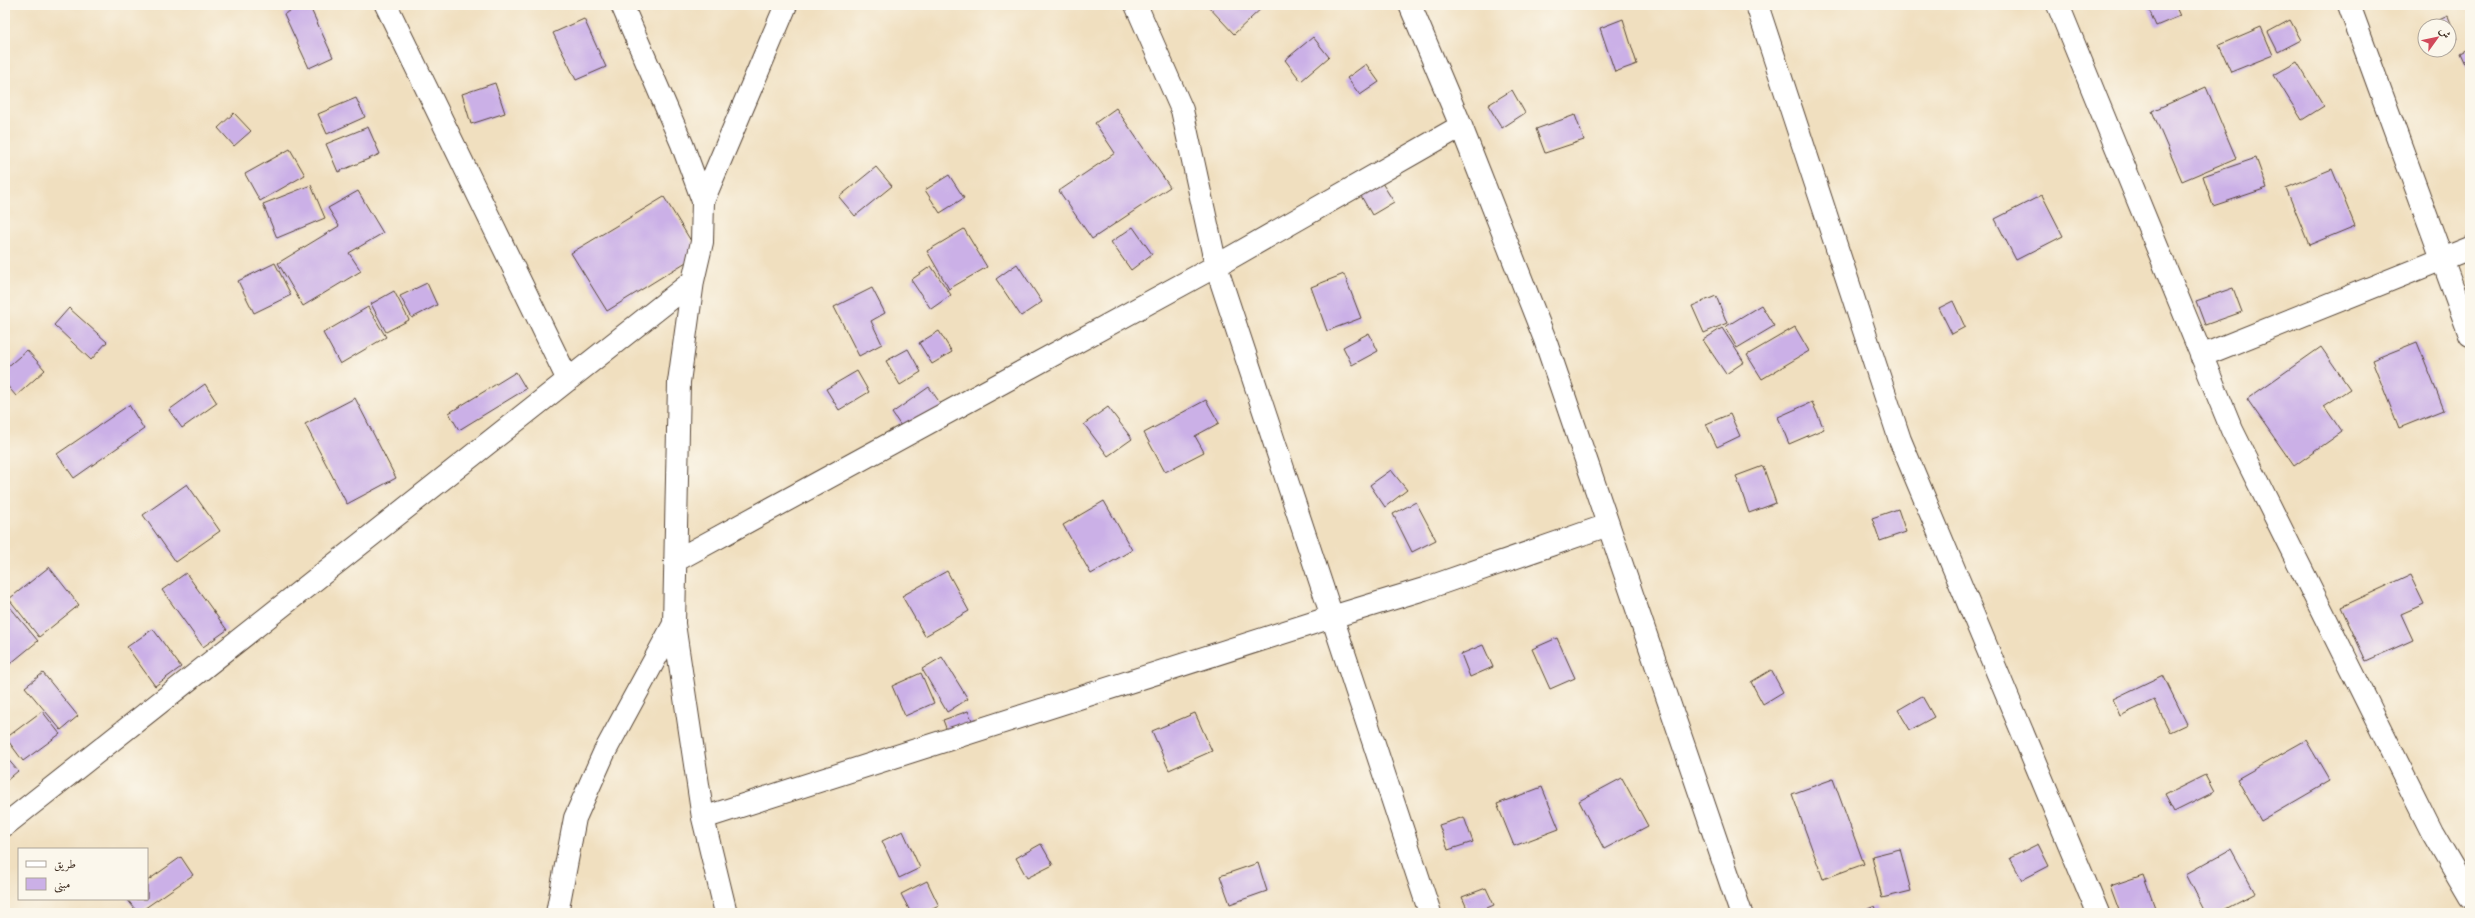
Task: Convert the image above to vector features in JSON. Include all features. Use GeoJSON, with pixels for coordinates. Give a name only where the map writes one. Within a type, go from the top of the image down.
{"type":"FeatureCollection","features":[{"type":"Feature","properties":{"kind":"street"},"geometry":{"type":"LineString","coordinates":[[386,5],[568,380]]}},
{"type":"Feature","properties":{"kind":"street"},"geometry":{"type":"LineString","coordinates":[[622,5],[682,144],[703,201]]}},
{"type":"Feature","properties":{"kind":"street"},"geometry":{"type":"LineString","coordinates":[[726,913],[703,818],[674,624],[679,382],[693,282],[702,242],[703,201],[786,5]]}},
{"type":"Feature","properties":{"kind":"street"},"geometry":{"type":"LineString","coordinates":[[1136,5],[1182,110],[1216,266],[1430,913]]}},
{"type":"Feature","properties":{"kind":"street"},"geometry":{"type":"LineString","coordinates":[[1410,5],[1461,126],[1544,337],[1741,913]]}},
{"type":"Feature","properties":{"kind":"street"},"geometry":{"type":"LineString","coordinates":[[1757,5],[1900,440],[2098,913]]}},
{"type":"Feature","properties":{"kind":"street"},"geometry":{"type":"LineString","coordinates":[[2058,5],[2232,430],[2428,825],[2470,897]]}},
{"type":"Feature","properties":{"kind":"street"},"geometry":{"type":"LineString","coordinates":[[2349,5],[2470,335]]}},
{"type":"Feature","properties":{"kind":"street"},"geometry":{"type":"LineString","coordinates":[[675,561],[1216,266],[1461,126]]}},
{"type":"Feature","properties":{"kind":"street"},"geometry":{"type":"LineString","coordinates":[[2201,356],[2470,248]]}},
{"type":"Feature","properties":{"kind":"street"},"geometry":{"type":"LineString","coordinates":[[5,824],[693,282]]}},
{"type":"Feature","properties":{"kind":"street"},"geometry":{"type":"LineString","coordinates":[[703,818],[1424,589],[1608,524]]}},
{"type":"Feature","properties":{"kind":"street"},"geometry":{"type":"LineString","coordinates":[[557,913],[575,818],[604,753],[674,624]]}},
{"type":"Feature","properties":{"kind":"building"},"geometry":{"type":"Polygon","coordinates":[[[303,5],[309,5],[333,57],[309,68],[284,14],[303,5]]]}},
{"type":"Feature","properties":{"kind":"building"},"geometry":{"type":"Polygon","coordinates":[[[1207,5],[1265,5],[1234,34],[1207,5]]]}},
{"type":"Feature","properties":{"kind":"building"},"geometry":{"type":"Polygon","coordinates":[[[2147,5],[2175,5],[2180,16],[2156,26],[2147,5]]]}},
{"type":"Feature","properties":{"kind":"building"},"geometry":{"type":"Polygon","coordinates":[[[584,19],[606,67],[576,80],[553,33],[584,19]]]}},
{"type":"Feature","properties":{"kind":"building"},"geometry":{"type":"Polygon","coordinates":[[[1623,19],[1637,64],[1615,72],[1600,28],[1623,19]]]}},
{"type":"Feature","properties":{"kind":"building"},"geometry":{"type":"Polygon","coordinates":[[[2290,20],[2301,40],[2278,52],[2268,32],[2290,20]]]}},
{"type":"Feature","properties":{"kind":"building"},"geometry":{"type":"Polygon","coordinates":[[[2261,27],[2273,55],[2231,72],[2219,45],[2261,27]]]}},
{"type":"Feature","properties":{"kind":"building"},"geometry":{"type":"Polygon","coordinates":[[[1313,37],[1329,57],[1301,81],[1285,60],[1313,37]]]}},
{"type":"Feature","properties":{"kind":"building"},"geometry":{"type":"Polygon","coordinates":[[[2470,48],[2470,75],[2460,53],[2470,48]]]}},
{"type":"Feature","properties":{"kind":"building"},"geometry":{"type":"Polygon","coordinates":[[[2297,62],[2324,106],[2302,120],[2274,75],[2297,62]]]}},
{"type":"Feature","properties":{"kind":"building"},"geometry":{"type":"Polygon","coordinates":[[[1366,64],[1379,82],[1360,95],[1347,78],[1366,64]]]}},
{"type":"Feature","properties":{"kind":"building"},"geometry":{"type":"Polygon","coordinates":[[[495,83],[505,113],[471,124],[462,94],[495,83]]]}},
{"type":"Feature","properties":{"kind":"building"},"geometry":{"type":"Polygon","coordinates":[[[2206,87],[2236,158],[2182,181],[2152,111],[2206,87]]]}},
{"type":"Feature","properties":{"kind":"building"},"geometry":{"type":"Polygon","coordinates":[[[1512,90],[1525,113],[1502,128],[1488,105],[1512,90]]]}},
{"type":"Feature","properties":{"kind":"building"},"geometry":{"type":"Polygon","coordinates":[[[356,98],[365,117],[327,134],[318,114],[356,98]]]}},
{"type":"Feature","properties":{"kind":"building"},"geometry":{"type":"Polygon","coordinates":[[[1116,108],[1170,187],[1092,239],[1059,191],[1115,153],[1095,123],[1116,108]]]}},
{"type":"Feature","properties":{"kind":"building"},"geometry":{"type":"Polygon","coordinates":[[[234,113],[251,131],[234,146],[218,128],[234,113]]]}},
{"type":"Feature","properties":{"kind":"building"},"geometry":{"type":"Polygon","coordinates":[[[1575,115],[1584,140],[1545,153],[1536,129],[1575,115]]]}},
{"type":"Feature","properties":{"kind":"building"},"geometry":{"type":"Polygon","coordinates":[[[368,127],[380,154],[338,172],[326,144],[368,127]]]}},
{"type":"Feature","properties":{"kind":"building"},"geometry":{"type":"Polygon","coordinates":[[[290,149],[305,175],[260,201],[245,174],[290,149]]]}},
{"type":"Feature","properties":{"kind":"building"},"geometry":{"type":"Polygon","coordinates":[[[2256,158],[2267,188],[2213,206],[2203,176],[2256,158]]]}},
{"type":"Feature","properties":{"kind":"building"},"geometry":{"type":"Polygon","coordinates":[[[876,167],[892,186],[855,216],[839,197],[876,167]]]}},
{"type":"Feature","properties":{"kind":"building"},"geometry":{"type":"Polygon","coordinates":[[[2332,169],[2355,226],[2309,245],[2286,188],[2332,169]]]}},
{"type":"Feature","properties":{"kind":"building"},"geometry":{"type":"Polygon","coordinates":[[[949,175],[964,198],[940,213],[925,190],[949,175]]]}},
{"type":"Feature","properties":{"kind":"building"},"geometry":{"type":"Polygon","coordinates":[[[1382,183],[1394,202],[1372,215],[1361,196],[1382,183]]]}},
{"type":"Feature","properties":{"kind":"building"},"geometry":{"type":"Polygon","coordinates":[[[311,185],[325,218],[277,238],[263,204],[311,185]]]}},
{"type":"Feature","properties":{"kind":"building"},"geometry":{"type":"Polygon","coordinates":[[[358,191],[383,233],[349,253],[361,271],[303,306],[278,263],[339,226],[328,208],[358,191]]]}},
{"type":"Feature","properties":{"kind":"building"},"geometry":{"type":"Polygon","coordinates":[[[2042,195],[2063,236],[2016,260],[1995,219],[2042,195]]]}},
{"type":"Feature","properties":{"kind":"building"},"geometry":{"type":"Polygon","coordinates":[[[664,197],[699,254],[607,311],[571,253],[664,197]]]}},
{"type":"Feature","properties":{"kind":"building"},"geometry":{"type":"Polygon","coordinates":[[[1133,227],[1152,254],[1131,270],[1111,242],[1133,227]]]}},
{"type":"Feature","properties":{"kind":"building"},"geometry":{"type":"Polygon","coordinates":[[[964,229],[987,267],[949,289],[927,251],[964,229]]]}},
{"type":"Feature","properties":{"kind":"building"},"geometry":{"type":"Polygon","coordinates":[[[275,263],[291,295],[254,313],[238,281],[275,263]]]}},
{"type":"Feature","properties":{"kind":"building"},"geometry":{"type":"Polygon","coordinates":[[[1017,264],[1042,302],[1021,316],[996,279],[1017,264]]]}},
{"type":"Feature","properties":{"kind":"building"},"geometry":{"type":"Polygon","coordinates":[[[931,266],[951,295],[931,309],[911,280],[931,266]]]}},
{"type":"Feature","properties":{"kind":"building"},"geometry":{"type":"Polygon","coordinates":[[[1344,274],[1361,318],[1327,331],[1311,287],[1344,274]]]}},
{"type":"Feature","properties":{"kind":"building"},"geometry":{"type":"Polygon","coordinates":[[[427,283],[437,305],[412,318],[400,296],[427,283]]]}},
{"type":"Feature","properties":{"kind":"building"},"geometry":{"type":"Polygon","coordinates":[[[872,288],[885,313],[871,321],[882,344],[859,356],[834,307],[872,288]]]}},
{"type":"Feature","properties":{"kind":"building"},"geometry":{"type":"Polygon","coordinates":[[[2233,288],[2242,312],[2205,325],[2196,301],[2233,288]]]}},
{"type":"Feature","properties":{"kind":"building"},"geometry":{"type":"Polygon","coordinates":[[[394,291],[409,320],[386,332],[371,304],[394,291]]]}},
{"type":"Feature","properties":{"kind":"building"},"geometry":{"type":"Polygon","coordinates":[[[1716,296],[1727,323],[1704,333],[1692,306],[1716,296]]]}},
{"type":"Feature","properties":{"kind":"building"},"geometry":{"type":"Polygon","coordinates":[[[1953,301],[1965,327],[1952,334],[1939,308],[1953,301]]]}},
{"type":"Feature","properties":{"kind":"building"},"geometry":{"type":"Polygon","coordinates":[[[1761,305],[1774,326],[1737,348],[1725,327],[1761,305]]]}},
{"type":"Feature","properties":{"kind":"building"},"geometry":{"type":"Polygon","coordinates":[[[368,307],[386,337],[340,364],[323,333],[368,307]]]}},
{"type":"Feature","properties":{"kind":"building"},"geometry":{"type":"Polygon","coordinates":[[[69,308],[107,342],[91,360],[54,325],[69,308]]]}},
{"type":"Feature","properties":{"kind":"building"},"geometry":{"type":"Polygon","coordinates":[[[1795,327],[1809,351],[1762,379],[1747,355],[1795,327]]]}},
{"type":"Feature","properties":{"kind":"building"},"geometry":{"type":"Polygon","coordinates":[[[1722,328],[1744,362],[1726,374],[1703,340],[1722,328]]]}},
{"type":"Feature","properties":{"kind":"building"},"geometry":{"type":"Polygon","coordinates":[[[939,331],[952,352],[932,364],[919,343],[939,331]]]}},
{"type":"Feature","properties":{"kind":"building"},"geometry":{"type":"Polygon","coordinates":[[[1369,333],[1378,351],[1352,365],[1343,347],[1369,333]]]}},
{"type":"Feature","properties":{"kind":"building"},"geometry":{"type":"Polygon","coordinates":[[[2417,342],[2444,410],[2399,428],[2372,360],[2417,342]]]}},
{"type":"Feature","properties":{"kind":"building"},"geometry":{"type":"Polygon","coordinates":[[[2321,347],[2350,389],[2324,406],[2342,432],[2294,466],[2247,399],[2321,347]]]}},
{"type":"Feature","properties":{"kind":"building"},"geometry":{"type":"Polygon","coordinates":[[[908,349],[921,372],[900,385],[886,361],[908,349]]]}},
{"type":"Feature","properties":{"kind":"building"},"geometry":{"type":"Polygon","coordinates":[[[27,350],[45,370],[16,396],[5,383],[5,369],[27,350]]]}},
{"type":"Feature","properties":{"kind":"building"},"geometry":{"type":"Polygon","coordinates":[[[857,371],[869,392],[839,410],[826,389],[857,371]]]}},
{"type":"Feature","properties":{"kind":"building"},"geometry":{"type":"Polygon","coordinates":[[[516,372],[526,389],[459,430],[449,413],[516,372]]]}},
{"type":"Feature","properties":{"kind":"building"},"geometry":{"type":"Polygon","coordinates":[[[205,384],[217,403],[182,428],[169,410],[205,384]]]}},
{"type":"Feature","properties":{"kind":"building"},"geometry":{"type":"Polygon","coordinates":[[[929,387],[947,413],[910,439],[892,413],[929,387]]]}},
{"type":"Feature","properties":{"kind":"building"},"geometry":{"type":"Polygon","coordinates":[[[355,398],[396,478],[347,504],[305,424],[355,398]]]}},
{"type":"Feature","properties":{"kind":"building"},"geometry":{"type":"Polygon","coordinates":[[[1206,400],[1219,423],[1195,436],[1204,452],[1165,472],[1144,433],[1206,400]]]}},
{"type":"Feature","properties":{"kind":"building"},"geometry":{"type":"Polygon","coordinates":[[[1812,402],[1824,429],[1789,444],[1778,417],[1812,402]]]}},
{"type":"Feature","properties":{"kind":"building"},"geometry":{"type":"Polygon","coordinates":[[[129,405],[144,429],[74,478],[57,454],[129,405]]]}},
{"type":"Feature","properties":{"kind":"building"},"geometry":{"type":"Polygon","coordinates":[[[1108,407],[1132,439],[1108,456],[1084,424],[1108,407]]]}},
{"type":"Feature","properties":{"kind":"building"},"geometry":{"type":"Polygon","coordinates":[[[1730,414],[1740,436],[1717,447],[1706,424],[1730,414]]]}},
{"type":"Feature","properties":{"kind":"building"},"geometry":{"type":"Polygon","coordinates":[[[1763,466],[1776,503],[1749,513],[1736,476],[1763,466]]]}},
{"type":"Feature","properties":{"kind":"building"},"geometry":{"type":"Polygon","coordinates":[[[1391,470],[1407,490],[1385,507],[1370,485],[1391,470]]]}},
{"type":"Feature","properties":{"kind":"building"},"geometry":{"type":"Polygon","coordinates":[[[187,484],[220,531],[176,562],[143,515],[187,484]]]}},
{"type":"Feature","properties":{"kind":"building"},"geometry":{"type":"Polygon","coordinates":[[[1104,501],[1132,550],[1091,574],[1063,525],[1104,501]]]}},
{"type":"Feature","properties":{"kind":"building"},"geometry":{"type":"Polygon","coordinates":[[[1416,502],[1436,540],[1412,552],[1393,514],[1416,502]]]}},
{"type":"Feature","properties":{"kind":"building"},"geometry":{"type":"Polygon","coordinates":[[[1898,509],[1906,532],[1880,541],[1872,518],[1898,509]]]}},
{"type":"Feature","properties":{"kind":"building"},"geometry":{"type":"Polygon","coordinates":[[[49,567],[79,605],[39,637],[9,599],[49,567]]]}},
{"type":"Feature","properties":{"kind":"building"},"geometry":{"type":"Polygon","coordinates":[[[947,571],[969,611],[925,636],[902,596],[947,571]]]}},
{"type":"Feature","properties":{"kind":"building"},"geometry":{"type":"Polygon","coordinates":[[[186,573],[227,630],[203,647],[162,590],[186,573]]]}},
{"type":"Feature","properties":{"kind":"building"},"geometry":{"type":"Polygon","coordinates":[[[2410,575],[2424,604],[2401,614],[2413,640],[2366,661],[2341,607],[2410,575]]]}},
{"type":"Feature","properties":{"kind":"building"},"geometry":{"type":"Polygon","coordinates":[[[5,601],[38,641],[5,668],[5,601]]]}},
{"type":"Feature","properties":{"kind":"building"},"geometry":{"type":"Polygon","coordinates":[[[153,629],[181,667],[155,686],[127,647],[153,629]]]}},
{"type":"Feature","properties":{"kind":"building"},"geometry":{"type":"Polygon","coordinates":[[[1557,638],[1575,678],[1550,689],[1532,649],[1557,638]]]}},
{"type":"Feature","properties":{"kind":"building"},"geometry":{"type":"Polygon","coordinates":[[[1483,645],[1493,667],[1470,677],[1461,654],[1483,645]]]}},
{"type":"Feature","properties":{"kind":"building"},"geometry":{"type":"Polygon","coordinates":[[[942,657],[968,699],[947,712],[922,669],[942,657]]]}},
{"type":"Feature","properties":{"kind":"building"},"geometry":{"type":"Polygon","coordinates":[[[1771,670],[1783,692],[1763,704],[1751,682],[1771,670]]]}},
{"type":"Feature","properties":{"kind":"building"},"geometry":{"type":"Polygon","coordinates":[[[43,673],[78,716],[61,730],[25,687],[43,673]]]}},
{"type":"Feature","properties":{"kind":"building"},"geometry":{"type":"Polygon","coordinates":[[[921,673],[934,703],[905,716],[892,686],[921,673]]]}},
{"type":"Feature","properties":{"kind":"building"},"geometry":{"type":"Polygon","coordinates":[[[2163,675],[2187,724],[2170,732],[2154,700],[2120,716],[2113,699],[2163,675]]]}},
{"type":"Feature","properties":{"kind":"building"},"geometry":{"type":"Polygon","coordinates":[[[1922,696],[1934,717],[1910,730],[1898,710],[1922,696]]]}},
{"type":"Feature","properties":{"kind":"building"},"geometry":{"type":"Polygon","coordinates":[[[42,711],[60,734],[23,761],[6,738],[42,711]]]}},
{"type":"Feature","properties":{"kind":"building"},"geometry":{"type":"Polygon","coordinates":[[[968,711],[978,734],[952,744],[943,720],[968,711]]]}},
{"type":"Feature","properties":{"kind":"building"},"geometry":{"type":"Polygon","coordinates":[[[1195,713],[1212,751],[1169,770],[1152,731],[1195,713]]]}},
{"type":"Feature","properties":{"kind":"building"},"geometry":{"type":"Polygon","coordinates":[[[2306,740],[2330,781],[2261,821],[2237,779],[2306,740]]]}},
{"type":"Feature","properties":{"kind":"building"},"geometry":{"type":"Polygon","coordinates":[[[5,756],[18,771],[5,782],[5,756]]]}},
{"type":"Feature","properties":{"kind":"building"},"geometry":{"type":"Polygon","coordinates":[[[2205,775],[2214,792],[2174,812],[2165,795],[2205,775]]]}},
{"type":"Feature","properties":{"kind":"building"},"geometry":{"type":"Polygon","coordinates":[[[1622,778],[1648,826],[1604,849],[1579,801],[1622,778]]]}},
{"type":"Feature","properties":{"kind":"building"},"geometry":{"type":"Polygon","coordinates":[[[1833,779],[1864,864],[1823,879],[1792,794],[1833,779]]]}},
{"type":"Feature","properties":{"kind":"building"},"geometry":{"type":"Polygon","coordinates":[[[1542,787],[1559,829],[1514,846],[1497,804],[1542,787]]]}},
{"type":"Feature","properties":{"kind":"building"},"geometry":{"type":"Polygon","coordinates":[[[1464,817],[1473,842],[1448,850],[1439,825],[1464,817]]]}},
{"type":"Feature","properties":{"kind":"building"},"geometry":{"type":"Polygon","coordinates":[[[903,831],[920,868],[899,878],[882,841],[903,831]]]}},
{"type":"Feature","properties":{"kind":"building"},"geometry":{"type":"Polygon","coordinates":[[[1041,844],[1053,865],[1027,878],[1016,858],[1041,844]]]}},
{"type":"Feature","properties":{"kind":"building"},"geometry":{"type":"Polygon","coordinates":[[[2038,844],[2049,866],[2022,880],[2010,858],[2038,844]]]}},
{"type":"Feature","properties":{"kind":"building"},"geometry":{"type":"Polygon","coordinates":[[[1900,849],[1911,891],[1882,898],[1872,856],[1900,849]]]}},
{"type":"Feature","properties":{"kind":"building"},"geometry":{"type":"Polygon","coordinates":[[[2231,849],[2255,893],[2217,913],[2206,913],[2186,874],[2231,849]]]}},
{"type":"Feature","properties":{"kind":"building"},"geometry":{"type":"Polygon","coordinates":[[[181,857],[193,875],[138,913],[128,900],[148,900],[148,880],[181,857]]]}},
{"type":"Feature","properties":{"kind":"building"},"geometry":{"type":"Polygon","coordinates":[[[1258,863],[1267,891],[1230,904],[1220,876],[1258,863]]]}},
{"type":"Feature","properties":{"kind":"building"},"geometry":{"type":"Polygon","coordinates":[[[2143,875],[2157,913],[2120,913],[2110,886],[2143,875]]]}},
{"type":"Feature","properties":{"kind":"building"},"geometry":{"type":"Polygon","coordinates":[[[927,881],[939,906],[924,913],[911,913],[901,894],[927,881]]]}},
{"type":"Feature","properties":{"kind":"building"},"geometry":{"type":"Polygon","coordinates":[[[1486,888],[1494,905],[1475,913],[1469,913],[1462,897],[1486,888]]]}},
{"type":"Feature","properties":{"kind":"building"},"geometry":{"type":"Polygon","coordinates":[[[1875,906],[1878,913],[1858,913],[1875,906]]]}}]}
